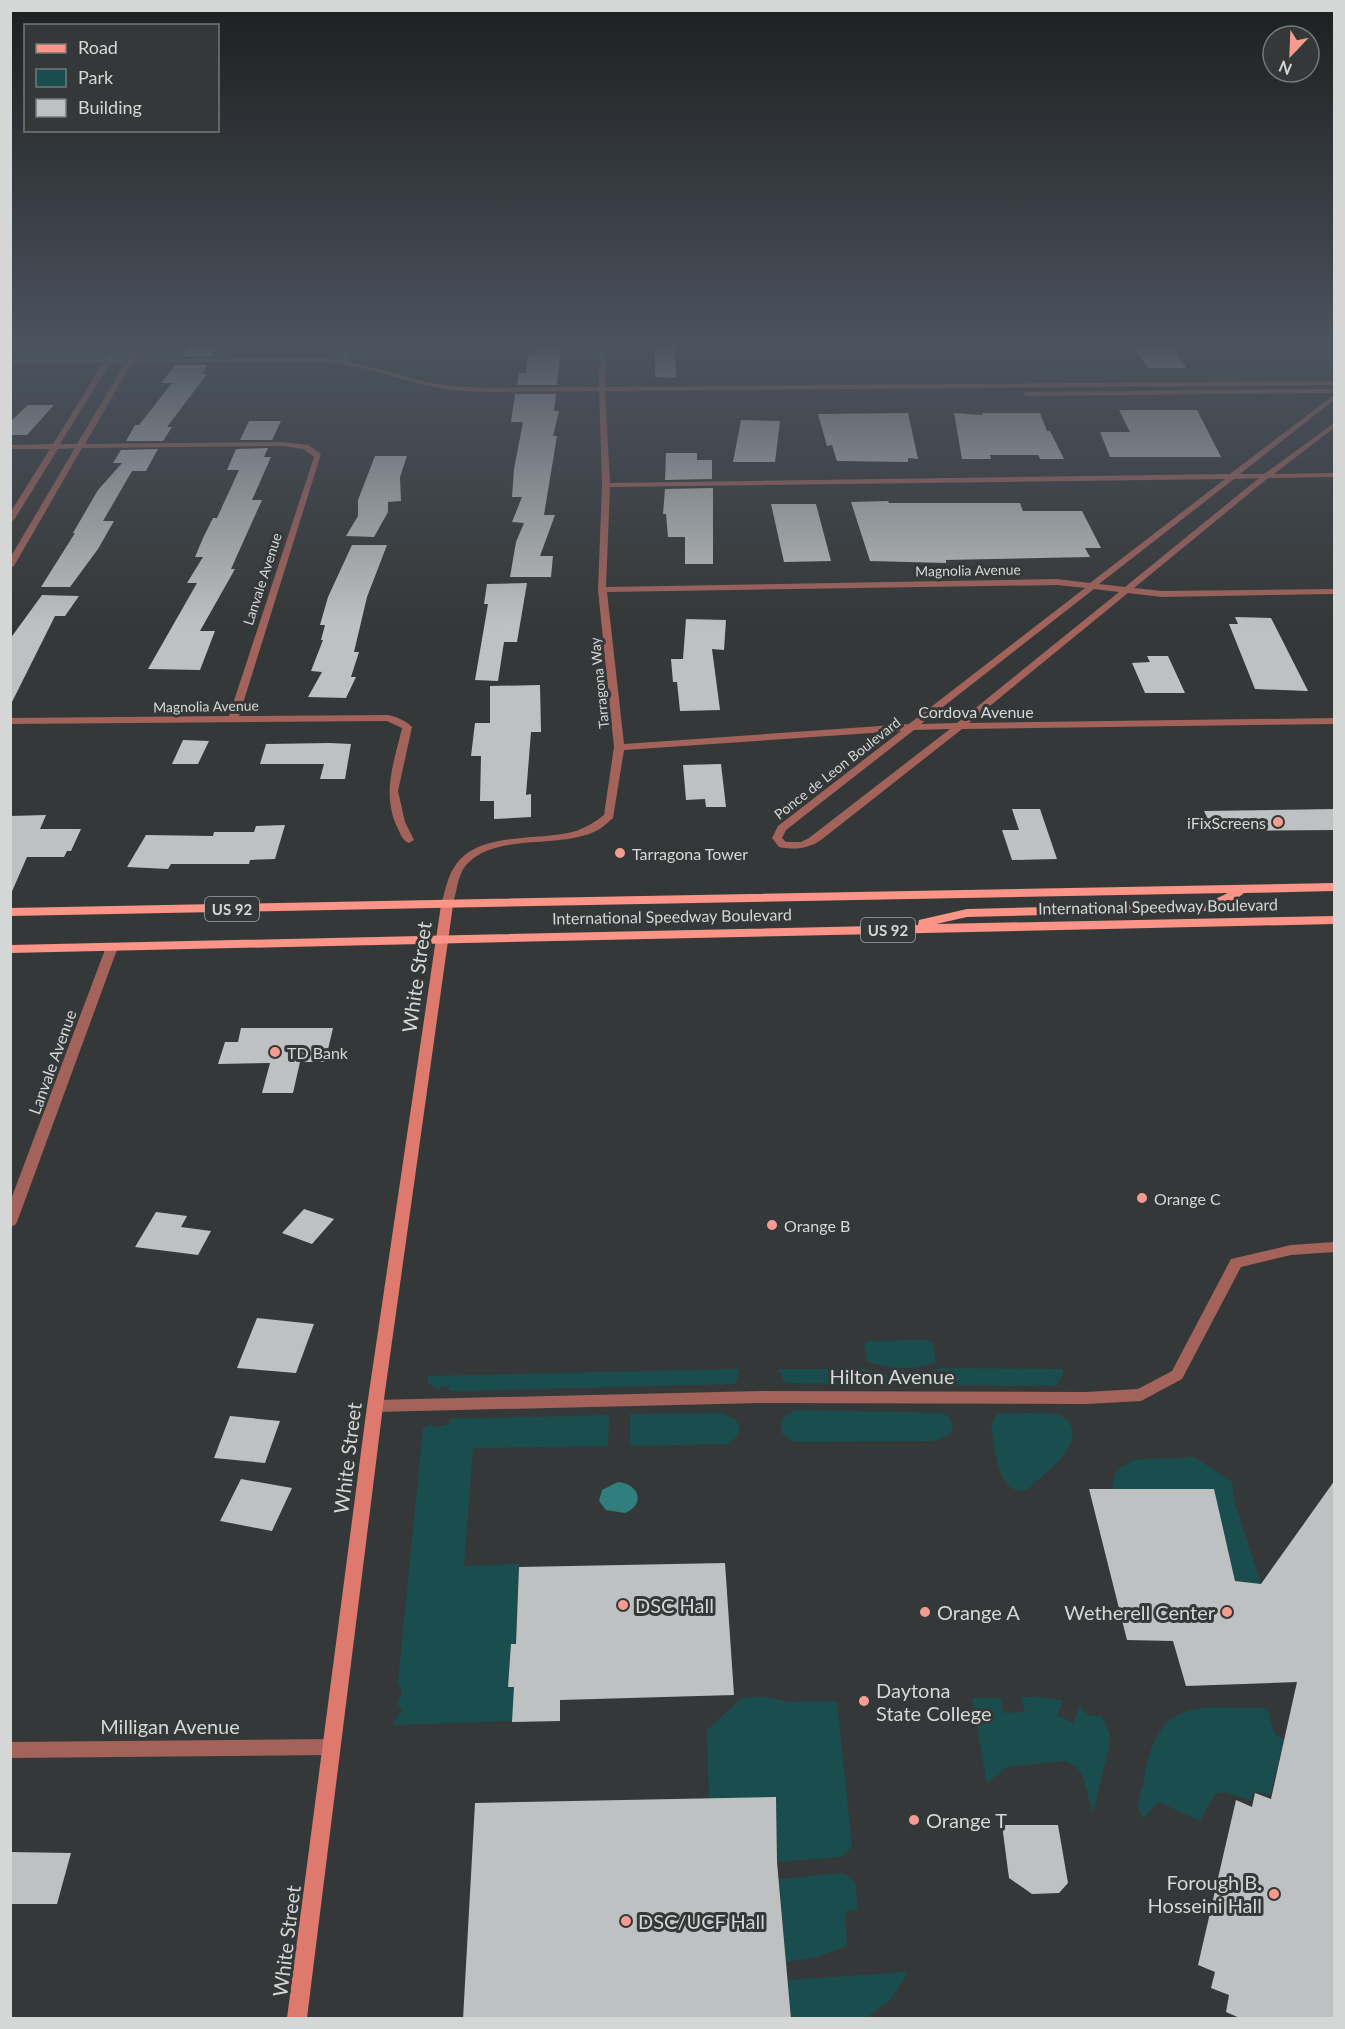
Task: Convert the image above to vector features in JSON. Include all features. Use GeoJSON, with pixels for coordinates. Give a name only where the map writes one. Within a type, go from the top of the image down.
{"type":"FeatureCollection","features":[{"type":"Feature","properties":{"kind":"main road","name":"International Speedway Boulevard"},"geometry":{"type":"LineString","coordinates":[[10,912],[1335,887]]}},
{"type":"Feature","properties":{"kind":"main road"},"geometry":{"type":"LineString","coordinates":[[902,929],[967,914],[1207,907],[1224,903],[1234,897],[1240,889]]}},
{"type":"Feature","properties":{"kind":"main road","name":"International Speedway Boulevard"},"geometry":{"type":"LineString","coordinates":[[10,949],[1335,920]]}},
{"type":"Feature","properties":{"kind":"street"},"geometry":{"type":"LineString","coordinates":[[10,520],[61,438]]}},
{"type":"Feature","properties":{"kind":"street"},"geometry":{"type":"LineString","coordinates":[[10,566],[85,438]]}},
{"type":"Feature","properties":{"kind":"street","name":"Tarragona Way"},"geometry":{"type":"LineString","coordinates":[[447,905],[455,875],[464,861],[479,851],[507,844],[569,836],[603,823],[609,816],[619,747],[602,590],[606,485],[604,438]]}},
{"type":"Feature","properties":{"kind":"street","name":"Ponce de Leon Boulevard"},"geometry":{"type":"LineString","coordinates":[[1282,438],[782,828],[777,838],[783,846],[797,847],[810,843],[959,727],[1266,476],[1318,438]]}},
{"type":"Feature","properties":{"kind":"street","name":"Lanvale Avenue"},"geometry":{"type":"LineString","coordinates":[[80,446],[282,444],[312,451],[318,456],[233,719]]}},
{"type":"Feature","properties":{"kind":"street"},"geometry":{"type":"LineString","coordinates":[[10,447],[80,446]]}},
{"type":"Feature","properties":{"kind":"street"},"geometry":{"type":"LineString","coordinates":[[606,485],[1335,475]]}},
{"type":"Feature","properties":{"kind":"street","name":"Magnolia Avenue"},"geometry":{"type":"LineString","coordinates":[[602,590],[1057,582],[1162,594],[1335,592]]}},
{"type":"Feature","properties":{"kind":"street","name":"Magnolia Avenue"},"geometry":{"type":"LineString","coordinates":[[10,721],[388,718],[406,727],[393,791],[400,822],[409,840]]}},
{"type":"Feature","properties":{"kind":"street","name":"Cordova Avenue"},"geometry":{"type":"LineString","coordinates":[[619,747],[912,727],[1335,721]]}},
{"type":"Feature","properties":{"kind":"street","name":"White Street"},"geometry":{"type":"LineString","coordinates":[[297,2019],[375,1406],[447,905]]}},
{"type":"Feature","properties":{"kind":"street","name":"Lanvale Avenue"},"geometry":{"type":"LineString","coordinates":[[10,1222],[112,947]]}},
{"type":"Feature","properties":{"kind":"street","name":"Hilton Avenue"},"geometry":{"type":"LineString","coordinates":[[375,1406],[761,1396],[1086,1398],[1141,1395],[1177,1375],[1236,1263],[1291,1250],[1335,1247]]}},
{"type":"Feature","properties":{"kind":"street","name":"Milligan Avenue"},"geometry":{"type":"LineString","coordinates":[[10,1750],[331,1747]]}},
{"type":"Feature","properties":{"kind":"green space"},"geometry":{"type":"Polygon","coordinates":[[[928,1340],[933,1343],[936,1362],[902,1368],[867,1362],[864,1344],[868,1341],[928,1340]]]}},
{"type":"Feature","properties":{"kind":"green space"},"geometry":{"type":"Polygon","coordinates":[[[941,1368],[1062,1369],[1063,1375],[1055,1386],[790,1383],[785,1382],[778,1369],[865,1369],[888,1375],[904,1376],[919,1375],[941,1368]]]}},
{"type":"Feature","properties":{"kind":"green space"},"geometry":{"type":"Polygon","coordinates":[[[740,1369],[735,1384],[449,1391],[449,1387],[441,1386],[439,1390],[428,1383],[428,1376],[740,1369]]]}},
{"type":"Feature","properties":{"kind":"green space"},"geometry":{"type":"Polygon","coordinates":[[[796,1410],[942,1413],[949,1417],[953,1427],[950,1434],[935,1441],[794,1442],[781,1433],[781,1425],[784,1418],[796,1410]]]}},
{"type":"Feature","properties":{"kind":"green space"},"geometry":{"type":"Polygon","coordinates":[[[720,1413],[732,1418],[739,1425],[738,1433],[729,1444],[630,1446],[630,1414],[720,1413]]]}},
{"type":"Feature","properties":{"kind":"green space"},"geometry":{"type":"Polygon","coordinates":[[[998,1414],[1057,1414],[1070,1424],[1073,1433],[1066,1451],[1051,1469],[1027,1490],[1017,1490],[1009,1486],[999,1468],[991,1425],[998,1414]]]}},
{"type":"Feature","properties":{"kind":"green space"},"geometry":{"type":"Polygon","coordinates":[[[609,1415],[608,1446],[473,1448],[464,1566],[519,1564],[516,1644],[511,1644],[508,1687],[514,1687],[513,1721],[394,1725],[395,1720],[403,1711],[397,1704],[402,1693],[398,1683],[423,1428],[431,1424],[434,1428],[449,1424],[449,1419],[609,1415]]]}},
{"type":"Feature","properties":{"kind":"green space"},"geometry":{"type":"Polygon","coordinates":[[[1194,1457],[1232,1482],[1235,1505],[1261,1584],[1235,1581],[1214,1489],[1112,1489],[1116,1471],[1133,1460],[1194,1457]]]}},
{"type":"Feature","properties":{"kind":"green space"},"geometry":{"type":"Polygon","coordinates":[[[767,1697],[788,1702],[837,1701],[852,1847],[841,1857],[777,1862],[776,1797],[709,1799],[707,1730],[742,1698],[767,1697]]]}},
{"type":"Feature","properties":{"kind":"green space"},"geometry":{"type":"Polygon","coordinates":[[[1021,1697],[1063,1700],[1057,1715],[1073,1723],[1080,1706],[1087,1715],[1101,1716],[1109,1732],[1110,1743],[1093,1813],[1082,1774],[1065,1761],[1007,1767],[987,1784],[972,1698],[1000,1698],[1004,1713],[1025,1712],[1021,1697]]]}},
{"type":"Feature","properties":{"kind":"green space"},"geometry":{"type":"Polygon","coordinates":[[[1201,1708],[1267,1708],[1275,1735],[1284,1739],[1270,1795],[1254,1791],[1250,1800],[1225,1792],[1215,1794],[1200,1821],[1159,1802],[1143,1818],[1138,1804],[1151,1752],[1160,1732],[1171,1719],[1201,1708]]]}},
{"type":"Feature","properties":{"kind":"green space"},"geometry":{"type":"Polygon","coordinates":[[[843,1873],[855,1883],[858,1910],[845,1911],[847,1946],[817,1957],[786,1962],[779,1879],[843,1873]]]}},
{"type":"Feature","properties":{"kind":"green space"},"geometry":{"type":"Polygon","coordinates":[[[908,1972],[891,1999],[866,2018],[791,2018],[788,1980],[908,1972]]]}},
{"type":"Feature","properties":{"kind":"shaded area"},"geometry":{"type":"Polygon","coordinates":[[[618,1482],[631,1486],[637,1495],[636,1505],[625,1513],[606,1510],[599,1501],[602,1490],[618,1482]]]}},
{"type":"Feature","properties":{"kind":"building"},"geometry":{"type":"Polygon","coordinates":[[[128,438],[165,438],[163,441],[126,441],[128,438]]]}},
{"type":"Feature","properties":{"kind":"building"},"geometry":{"type":"Polygon","coordinates":[[[241,438],[273,438],[272,440],[240,440],[241,438]]]}},
{"type":"Feature","properties":{"kind":"building"},"geometry":{"type":"Polygon","coordinates":[[[520,438],[557,438],[544,515],[555,515],[540,556],[553,556],[551,577],[510,577],[516,542],[524,523],[512,522],[522,497],[512,497],[520,438]]]}},
{"type":"Feature","properties":{"kind":"building"},"geometry":{"type":"Polygon","coordinates":[[[738,438],[778,438],[775,462],[733,462],[738,438]]]}},
{"type":"Feature","properties":{"kind":"building"},"geometry":{"type":"Polygon","coordinates":[[[825,438],[913,438],[918,459],[908,458],[908,462],[837,461],[832,445],[827,446],[825,438]]]}},
{"type":"Feature","properties":{"kind":"building"},"geometry":{"type":"Polygon","coordinates":[[[958,438],[1053,438],[1064,459],[1040,459],[1038,455],[990,455],[991,459],[962,459],[958,438]]]}},
{"type":"Feature","properties":{"kind":"building"},"geometry":{"type":"Polygon","coordinates":[[[1102,438],[1211,438],[1221,457],[1110,457],[1102,438]]]}},
{"type":"Feature","properties":{"kind":"building"},"geometry":{"type":"Polygon","coordinates":[[[268,448],[264,457],[271,457],[252,500],[262,500],[231,569],[235,569],[200,631],[215,631],[200,670],[148,669],[197,583],[187,583],[203,557],[195,557],[203,538],[213,518],[217,518],[239,470],[227,470],[236,449],[268,448]]]}},
{"type":"Feature","properties":{"kind":"building"},"geometry":{"type":"Polygon","coordinates":[[[158,449],[146,471],[132,471],[103,521],[114,521],[98,549],[70,587],[41,587],[75,533],[73,533],[98,490],[122,463],[113,463],[121,450],[158,449]]]}},
{"type":"Feature","properties":{"kind":"building"},"geometry":{"type":"Polygon","coordinates":[[[666,453],[697,453],[697,460],[712,460],[712,479],[665,480],[666,453]]]}},
{"type":"Feature","properties":{"kind":"building"},"geometry":{"type":"Polygon","coordinates":[[[375,456],[407,456],[400,477],[401,501],[388,502],[388,512],[374,537],[346,536],[358,516],[358,500],[375,456]]]}},
{"type":"Feature","properties":{"kind":"building"},"geometry":{"type":"Polygon","coordinates":[[[713,488],[713,564],[685,564],[685,537],[668,537],[666,514],[663,514],[665,489],[713,488]]]}},
{"type":"Feature","properties":{"kind":"building"},"geometry":{"type":"Polygon","coordinates":[[[888,501],[889,503],[1020,503],[1023,511],[1082,511],[1101,548],[1085,548],[1090,557],[946,560],[946,563],[870,561],[851,502],[888,501]]]}},
{"type":"Feature","properties":{"kind":"building"},"geometry":{"type":"Polygon","coordinates":[[[771,504],[816,504],[831,561],[784,562],[771,504]]]}},
{"type":"Feature","properties":{"kind":"building"},"geometry":{"type":"Polygon","coordinates":[[[352,545],[387,545],[367,597],[354,652],[359,652],[351,677],[356,677],[346,698],[308,697],[322,672],[311,671],[323,640],[321,640],[325,625],[320,625],[328,597],[352,545]]]}},
{"type":"Feature","properties":{"kind":"building"},"geometry":{"type":"Polygon","coordinates":[[[527,583],[517,642],[504,642],[498,681],[475,680],[488,604],[484,604],[487,584],[527,583]]]}},
{"type":"Feature","properties":{"kind":"building"},"geometry":{"type":"Polygon","coordinates":[[[42,595],[79,596],[65,616],[55,616],[10,706],[10,639],[42,595]]]}},
{"type":"Feature","properties":{"kind":"building"},"geometry":{"type":"Polygon","coordinates":[[[1235,617],[1271,618],[1308,691],[1255,689],[1229,624],[1238,624],[1235,617]]]}},
{"type":"Feature","properties":{"kind":"building"},"geometry":{"type":"Polygon","coordinates":[[[686,619],[726,620],[724,650],[712,649],[720,710],[680,711],[677,682],[673,682],[671,659],[683,659],[686,619]]]}},
{"type":"Feature","properties":{"kind":"building"},"geometry":{"type":"Polygon","coordinates":[[[1147,656],[1168,656],[1185,693],[1145,693],[1132,663],[1150,662],[1147,656]]]}},
{"type":"Feature","properties":{"kind":"building"},"geometry":{"type":"Polygon","coordinates":[[[540,685],[541,732],[531,732],[526,795],[531,794],[531,817],[494,819],[494,801],[480,801],[481,756],[471,756],[475,723],[490,723],[490,686],[540,685]]]}},
{"type":"Feature","properties":{"kind":"building"},"geometry":{"type":"Polygon","coordinates":[[[183,740],[209,741],[198,764],[172,764],[183,740]]]}},
{"type":"Feature","properties":{"kind":"building"},"geometry":{"type":"Polygon","coordinates":[[[266,744],[351,744],[345,779],[320,779],[324,764],[260,764],[266,744]]]}},
{"type":"Feature","properties":{"kind":"building"},"geometry":{"type":"Polygon","coordinates":[[[721,764],[726,807],[706,807],[705,799],[686,800],[683,765],[721,764]]]}},
{"type":"Feature","properties":{"kind":"building"},"geometry":{"type":"Polygon","coordinates":[[[1012,809],[1040,809],[1057,859],[1012,860],[1002,830],[1019,830],[1012,809]]]}},
{"type":"Feature","properties":{"kind":"building"},"geometry":{"type":"Polygon","coordinates":[[[1335,809],[1335,830],[1214,831],[1204,811],[1335,809]]]}},
{"type":"Feature","properties":{"kind":"building"},"geometry":{"type":"Polygon","coordinates":[[[46,815],[40,829],[81,829],[71,851],[67,851],[64,857],[27,857],[10,896],[10,816],[46,815]]]}},
{"type":"Feature","properties":{"kind":"building"},"geometry":{"type":"Polygon","coordinates":[[[285,825],[275,859],[250,860],[249,864],[171,864],[168,869],[127,867],[146,835],[213,836],[214,832],[254,832],[256,826],[285,825]]]}},
{"type":"Feature","properties":{"kind":"building","name":"TD Bank"},"geometry":{"type":"Polygon","coordinates":[[[241,1028],[333,1028],[325,1062],[300,1062],[293,1093],[262,1093],[270,1063],[218,1064],[225,1042],[238,1042],[241,1028]]]}},
{"type":"Feature","properties":{"kind":"building"},"geometry":{"type":"Polygon","coordinates":[[[304,1209],[334,1219],[312,1244],[282,1233],[304,1209]]]}},
{"type":"Feature","properties":{"kind":"building"},"geometry":{"type":"Polygon","coordinates":[[[156,1212],[187,1216],[181,1227],[211,1231],[198,1255],[135,1247],[156,1212]]]}},
{"type":"Feature","properties":{"kind":"building"},"geometry":{"type":"Polygon","coordinates":[[[257,1318],[314,1324],[296,1373],[237,1368],[257,1318]]]}},
{"type":"Feature","properties":{"kind":"building"},"geometry":{"type":"Polygon","coordinates":[[[230,1416],[280,1421],[265,1463],[214,1458],[230,1416]]]}},
{"type":"Feature","properties":{"kind":"building"},"geometry":{"type":"Polygon","coordinates":[[[241,1479],[292,1488],[272,1531],[220,1521],[241,1479]]]}},
{"type":"Feature","properties":{"kind":"building"},"geometry":{"type":"Polygon","coordinates":[[[1335,1480],[1335,2019],[1242,2019],[1226,2012],[1229,1995],[1211,1988],[1215,1972],[1198,1965],[1236,1800],[1252,1807],[1255,1793],[1271,1799],[1297,1682],[1186,1686],[1173,1641],[1127,1640],[1089,1489],[1214,1489],[1235,1581],[1261,1584],[1335,1480]]]}},
{"type":"Feature","properties":{"kind":"building","name":"DSC Hall"},"geometry":{"type":"Polygon","coordinates":[[[725,1563],[734,1695],[560,1700],[560,1721],[512,1722],[514,1687],[508,1687],[511,1644],[516,1644],[519,1567],[725,1563]]]}},
{"type":"Feature","properties":{"kind":"building","name":"DSC/UCF Hall"},"geometry":{"type":"Polygon","coordinates":[[[776,1797],[777,1862],[791,2019],[463,2019],[475,1803],[776,1797]]]}},
{"type":"Feature","properties":{"kind":"building"},"geometry":{"type":"Polygon","coordinates":[[[1002,1825],[1058,1825],[1068,1883],[1059,1893],[1032,1894],[1009,1878],[1002,1825]]]}},
{"type":"Feature","properties":{"kind":"building"},"geometry":{"type":"Polygon","coordinates":[[[10,1852],[71,1853],[57,1904],[10,1904],[10,1852]]]}},
{"type":"Feature","properties":{"kind":"place","name":"iFixScreens"},"geometry":{"type":"Point","coordinates":[1278,822]}},
{"type":"Feature","properties":{"kind":"place","name":"Tarragona Tower"},"geometry":{"type":"Point","coordinates":[620,853]}},
{"type":"Feature","properties":{"kind":"place","name":"TD Bank"},"geometry":{"type":"Point","coordinates":[275,1052]}},
{"type":"Feature","properties":{"kind":"place","name":"Orange C"},"geometry":{"type":"Point","coordinates":[1142,1198]}},
{"type":"Feature","properties":{"kind":"place","name":"Orange B"},"geometry":{"type":"Point","coordinates":[772,1225]}},
{"type":"Feature","properties":{"kind":"place","name":"DSC Hall"},"geometry":{"type":"Point","coordinates":[623,1605]}},
{"type":"Feature","properties":{"kind":"place","name":"Orange A"},"geometry":{"type":"Point","coordinates":[925,1612]}},
{"type":"Feature","properties":{"kind":"place","name":"Wetherell Center"},"geometry":{"type":"Point","coordinates":[1227,1612]}},
{"type":"Feature","properties":{"kind":"place","name":"Daytona State College"},"geometry":{"type":"Point","coordinates":[864,1701]}},
{"type":"Feature","properties":{"kind":"place","name":"Orange T"},"geometry":{"type":"Point","coordinates":[914,1820]}},
{"type":"Feature","properties":{"kind":"place","name":"Forough B. Hosseini Hall"},"geometry":{"type":"Point","coordinates":[1274,1894]}},
{"type":"Feature","properties":{"kind":"place","name":"DSC/UCF Hall"},"geometry":{"type":"Point","coordinates":[626,1921]}}]}
